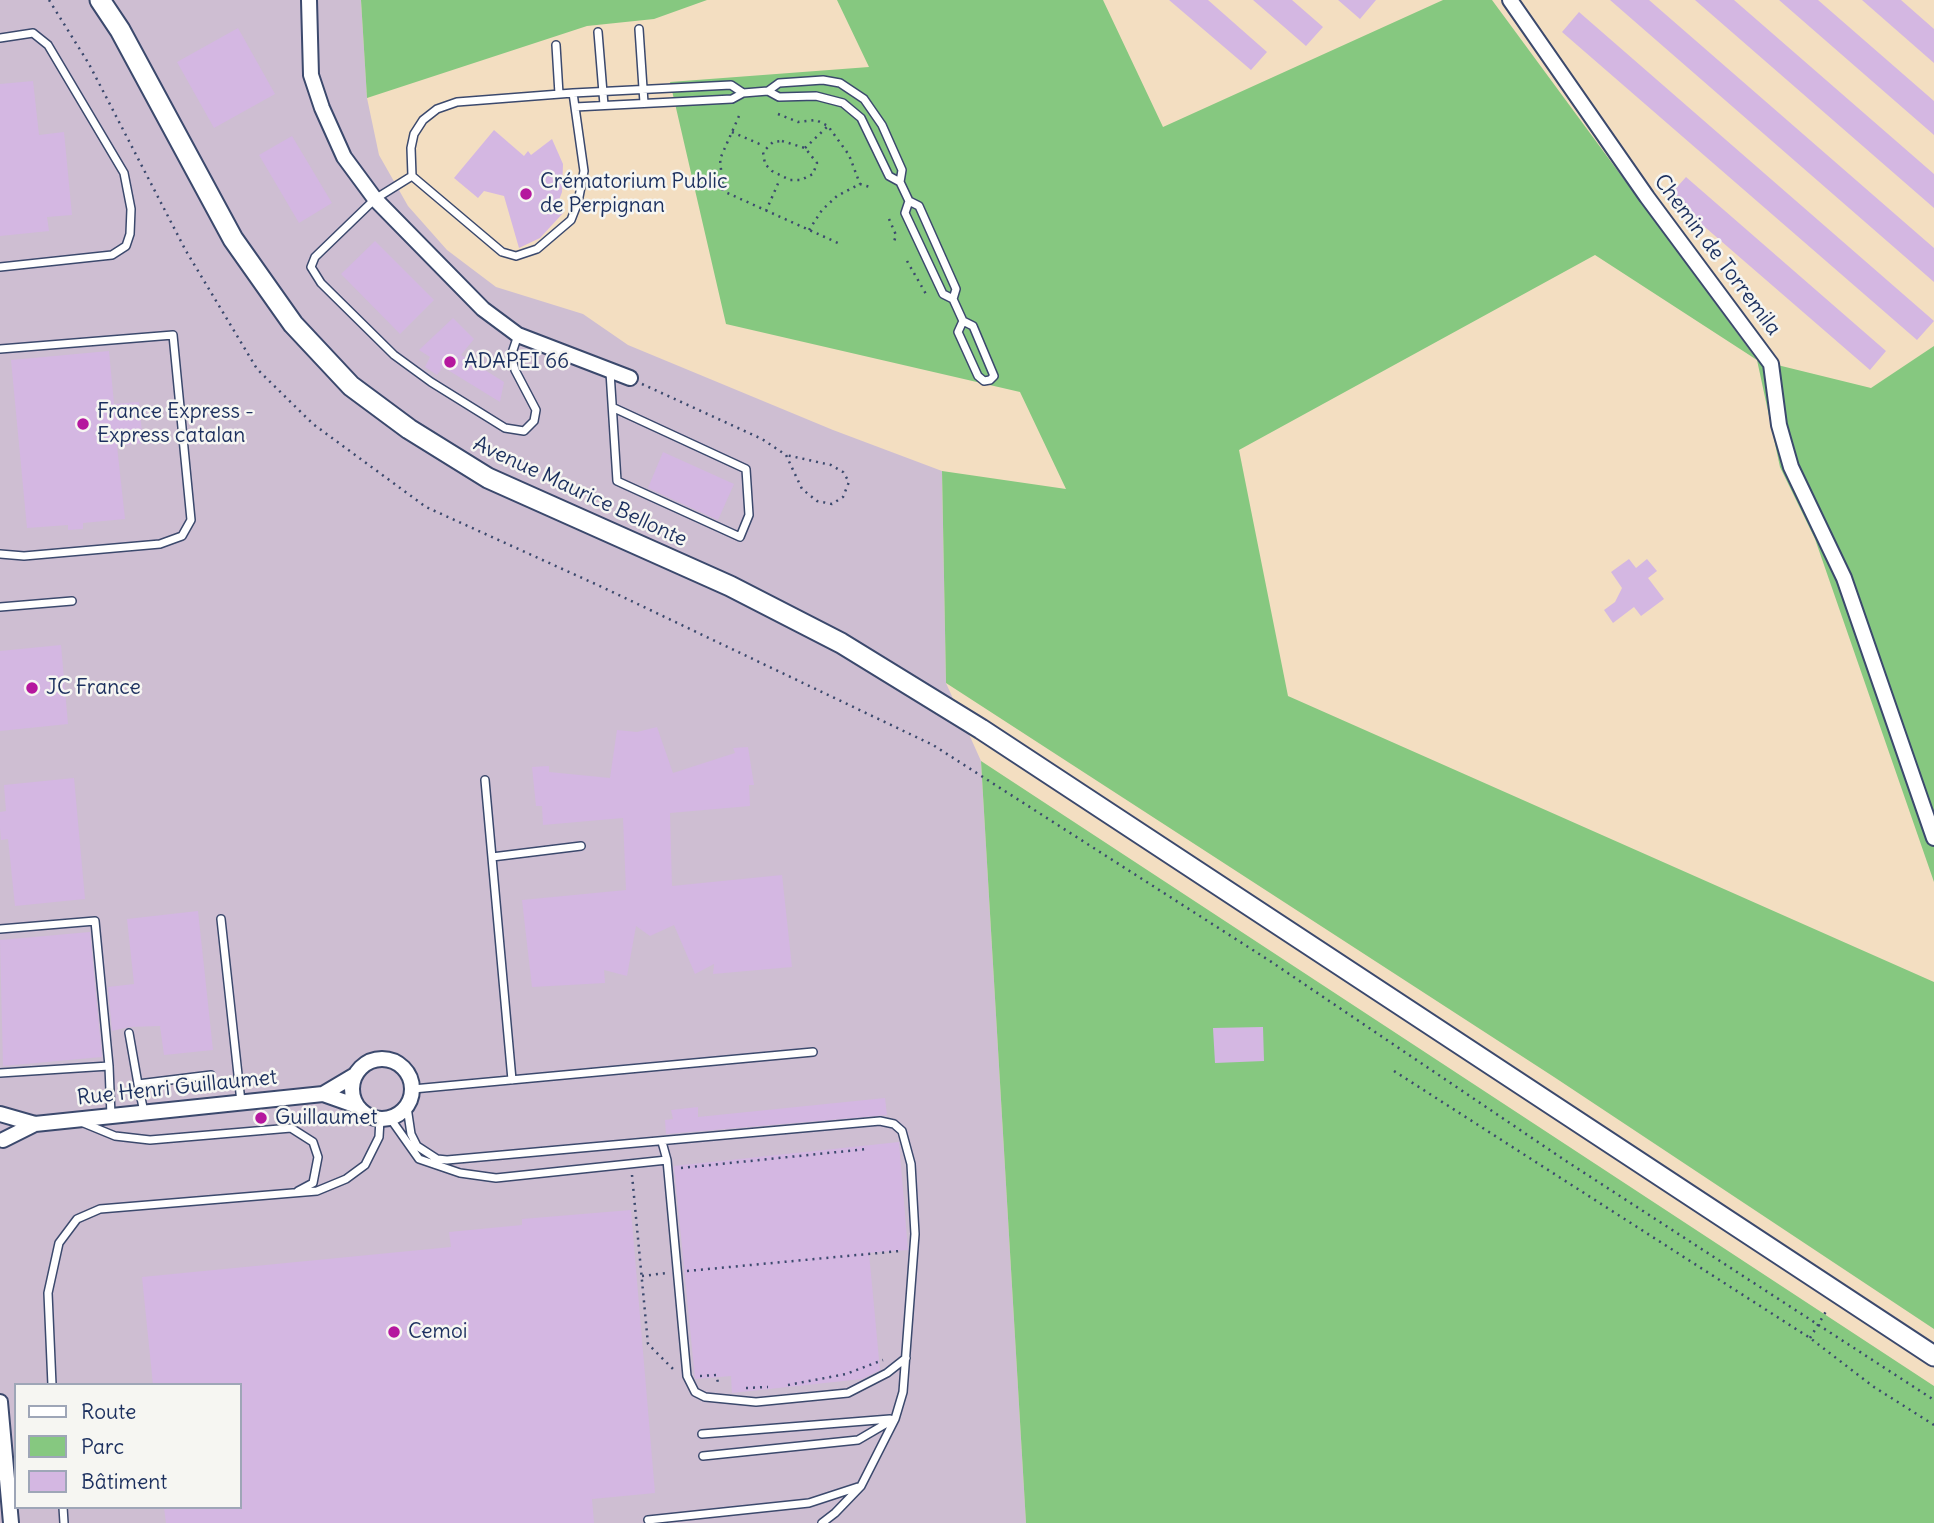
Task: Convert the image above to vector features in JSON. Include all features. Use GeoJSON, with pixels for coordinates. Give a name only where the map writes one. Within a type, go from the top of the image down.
{"type":"FeatureCollection","features":[{"type":"Feature","properties":{"kind":"main road","name":"Avenue Maurice Bellonte"},"geometry":{"type":"LineString","coordinates":[[100,0],[120,30],[233,239],[293,324],[351,386],[408,429],[488,478],[730,586],[841,643],[981,729],[1934,1356]]}},
{"type":"Feature","properties":{"kind":"street"},"geometry":{"type":"LineString","coordinates":[[309,0],[311,75],[322,108],[344,157],[375,200],[483,309],[518,335],[630,379]]}},
{"type":"Feature","properties":{"kind":"street","name":"Chemin de Torremila"},"geometry":{"type":"LineString","coordinates":[[1510,0],[1647,197],[1771,364],[1779,425],[1791,467],[1844,578],[1934,838]]}},
{"type":"Feature","properties":{"kind":"street"},"geometry":{"type":"LineString","coordinates":[[385,1058],[402,1065],[408,1072],[413,1089],[407,1107],[385,1119],[363,1112],[357,1106],[352,1091],[355,1075],[367,1062],[385,1058]]}},
{"type":"Feature","properties":{"kind":"street","name":"Rue Henri Guillaumet"},"geometry":{"type":"LineString","coordinates":[[0,1115],[35,1124],[323,1094],[355,1075]]}},
{"type":"Feature","properties":{"kind":"street","name":"Rue Henri Guillaumet"},"geometry":{"type":"LineString","coordinates":[[323,1094],[357,1106]]}},
{"type":"Feature","properties":{"kind":"street"},"geometry":{"type":"LineString","coordinates":[[0,1115],[3,1122],[1,1143]]}},
{"type":"Feature","properties":{"kind":"street","name":"Rue Henri Guillaumet"},"geometry":{"type":"LineString","coordinates":[[1,1143],[35,1124]]}},
{"type":"Feature","properties":{"kind":"street"},"geometry":{"type":"LineString","coordinates":[[0,1402],[11,1523]]}},
{"type":"Feature","properties":{"kind":"lane"},"geometry":{"type":"LineString","coordinates":[[639,29],[644,103]]}},
{"type":"Feature","properties":{"kind":"lane"},"geometry":{"type":"LineString","coordinates":[[598,32],[604,105]]}},
{"type":"Feature","properties":{"kind":"lane"},"geometry":{"type":"LineString","coordinates":[[0,38],[33,33],[48,45],[124,173],[131,209],[130,234],[126,246],[112,256],[0,267]]}},
{"type":"Feature","properties":{"kind":"lane"},"geometry":{"type":"LineString","coordinates":[[556,45],[559,94]]}},
{"type":"Feature","properties":{"kind":"lane"},"geometry":{"type":"LineString","coordinates":[[575,107],[732,99],[743,93],[768,91],[779,83],[822,80],[840,83],[871,107],[882,125],[902,170],[900,182],[909,201],[919,206],[956,289],[953,299]]}},
{"type":"Feature","properties":{"kind":"lane"},"geometry":{"type":"LineString","coordinates":[[573,93],[584,171],[579,202],[571,220],[537,249],[516,256],[502,252],[412,176],[411,148],[414,134],[423,120],[437,109],[457,102],[573,93],[731,85],[743,93]]}},
{"type":"Feature","properties":{"kind":"lane"},"geometry":{"type":"LineString","coordinates":[[768,91],[779,97],[817,96],[843,103],[861,118],[889,176],[900,182]]}},
{"type":"Feature","properties":{"kind":"lane"},"geometry":{"type":"LineString","coordinates":[[412,176],[375,200],[315,257],[311,267],[321,283],[394,355],[505,428],[524,431],[534,421],[536,410],[515,370],[511,356],[518,335]]}},
{"type":"Feature","properties":{"kind":"lane"},"geometry":{"type":"LineString","coordinates":[[909,201],[905,213],[943,294],[953,299],[963,321],[973,326],[994,376],[990,380],[984,381],[978,376],[958,332],[963,321]]}},
{"type":"Feature","properties":{"kind":"lane"},"geometry":{"type":"LineString","coordinates":[[0,349],[173,335],[191,520],[182,536],[160,544],[24,556],[0,554]]}},
{"type":"Feature","properties":{"kind":"lane"},"geometry":{"type":"LineString","coordinates":[[610,371],[617,481],[740,537],[749,515],[746,469],[614,408]]}},
{"type":"Feature","properties":{"kind":"lane"},"geometry":{"type":"LineString","coordinates":[[0,607],[72,601]]}},
{"type":"Feature","properties":{"kind":"lane"},"geometry":{"type":"LineString","coordinates":[[485,780],[512,1080]]}},
{"type":"Feature","properties":{"kind":"lane"},"geometry":{"type":"LineString","coordinates":[[492,857],[582,846]]}},
{"type":"Feature","properties":{"kind":"lane"},"geometry":{"type":"LineString","coordinates":[[221,919],[242,1102]]}},
{"type":"Feature","properties":{"kind":"lane"},"geometry":{"type":"LineString","coordinates":[[0,929],[95,921],[111,1116]]}},
{"type":"Feature","properties":{"kind":"lane"},"geometry":{"type":"LineString","coordinates":[[129,1033],[144,1112]]}},
{"type":"Feature","properties":{"kind":"lane"},"geometry":{"type":"LineString","coordinates":[[413,1089],[813,1052]]}},
{"type":"Feature","properties":{"kind":"lane"},"geometry":{"type":"LineString","coordinates":[[0,1073],[109,1066]]}},
{"type":"Feature","properties":{"kind":"lane"},"geometry":{"type":"LineString","coordinates":[[138,1084],[211,1075]]}},
{"type":"Feature","properties":{"kind":"lane"},"geometry":{"type":"LineString","coordinates":[[407,1107],[411,1134],[417,1146],[437,1159],[662,1142],[880,1121],[894,1124],[906,1140],[911,1164],[914,1250],[903,1392],[895,1419],[861,1486],[822,1523]]}},
{"type":"Feature","properties":{"kind":"lane"},"geometry":{"type":"LineString","coordinates":[[74,1119],[116,1136],[150,1140],[291,1128],[313,1142],[318,1157],[313,1182],[294,1194]]}},
{"type":"Feature","properties":{"kind":"lane"},"geometry":{"type":"LineString","coordinates":[[385,1119],[419,1159],[460,1172],[496,1178],[667,1165]]}},
{"type":"Feature","properties":{"kind":"lane"},"geometry":{"type":"LineString","coordinates":[[52,1383],[48,1293],[59,1243],[77,1219],[100,1209],[317,1191],[340,1182],[365,1165],[385,1119]]}},
{"type":"Feature","properties":{"kind":"lane"},"geometry":{"type":"LineString","coordinates":[[662,1142],[667,1165],[687,1376],[695,1392],[729,1400],[756,1402],[848,1392],[887,1373],[906,1358]]}},
{"type":"Feature","properties":{"kind":"lane"},"geometry":{"type":"LineString","coordinates":[[702,1434],[895,1419]]}},
{"type":"Feature","properties":{"kind":"lane"},"geometry":{"type":"LineString","coordinates":[[703,1456],[858,1440],[895,1419]]}},
{"type":"Feature","properties":{"kind":"lane"},"geometry":{"type":"LineString","coordinates":[[648,1520],[808,1503],[861,1486]]}},
{"type":"Feature","properties":{"kind":"path"},"geometry":{"type":"LineString","coordinates":[[49,0],[89,64],[186,251],[257,369],[325,433],[426,507],[603,587],[933,745],[1270,961],[1934,1400]]}},
{"type":"Feature","properties":{"kind":"path"},"geometry":{"type":"LineString","coordinates":[[778,114],[798,122],[816,120],[828,126],[849,155],[860,184]]}},
{"type":"Feature","properties":{"kind":"path"},"geometry":{"type":"LineString","coordinates":[[739,116],[720,159],[723,191],[838,243]]}},
{"type":"Feature","properties":{"kind":"path"},"geometry":{"type":"LineString","coordinates":[[805,148],[828,126]]}},
{"type":"Feature","properties":{"kind":"path"},"geometry":{"type":"LineString","coordinates":[[732,132],[766,146],[782,141],[805,148],[817,163],[813,174],[801,180],[780,177],[765,164],[766,146]]}},
{"type":"Feature","properties":{"kind":"path"},"geometry":{"type":"LineString","coordinates":[[766,211],[780,177]]}},
{"type":"Feature","properties":{"kind":"path"},"geometry":{"type":"LineString","coordinates":[[809,230],[830,203],[860,184],[873,188]]}},
{"type":"Feature","properties":{"kind":"path"},"geometry":{"type":"LineString","coordinates":[[889,219],[897,235],[894,242]]}},
{"type":"Feature","properties":{"kind":"path"},"geometry":{"type":"LineString","coordinates":[[907,261],[926,294]]}},
{"type":"Feature","properties":{"kind":"path"},"geometry":{"type":"LineString","coordinates":[[630,379],[716,416],[786,455],[831,465],[843,472],[849,482],[843,497],[832,504],[817,501],[802,489],[786,455]]}},
{"type":"Feature","properties":{"kind":"path"},"geometry":{"type":"LineString","coordinates":[[1394,1071],[1810,1338],[1874,1387],[1934,1425]]}},
{"type":"Feature","properties":{"kind":"path"},"geometry":{"type":"LineString","coordinates":[[667,1165],[867,1149]]}},
{"type":"Feature","properties":{"kind":"path"},"geometry":{"type":"LineString","coordinates":[[632,1172],[648,1344],[679,1376],[716,1375],[718,1385],[727,1388]]}},
{"type":"Feature","properties":{"kind":"path"},"geometry":{"type":"LineString","coordinates":[[642,1276],[914,1250]]}},
{"type":"Feature","properties":{"kind":"path"},"geometry":{"type":"LineString","coordinates":[[1810,1338],[1838,1293]]}},
{"type":"Feature","properties":{"kind":"path"},"geometry":{"type":"LineString","coordinates":[[741,1388],[808,1383],[846,1374],[886,1358]]}},
{"type":"Feature","properties":{"kind":"shaded area"},"geometry":{"type":"Polygon","coordinates":[[[0,0],[361,0],[367,98],[379,155],[408,206],[447,250],[496,287],[583,314],[628,345],[833,430],[942,471],[946,683],[981,761],[1026,1523],[0,1523],[0,0]]]}},
{"type":"Feature","properties":{"kind":"green space"},"geometry":{"type":"Polygon","coordinates":[[[361,0],[707,0],[654,19],[587,26],[367,98],[361,0]]]}},
{"type":"Feature","properties":{"kind":"green space"},"geometry":{"type":"Polygon","coordinates":[[[837,0],[1103,0],[1163,127],[1443,0],[1492,0],[1757,360],[1595,255],[1239,450],[1288,696],[1934,982],[1934,1329],[1554,1077],[946,683],[942,471],[1066,489],[1020,392],[726,324],[670,82],[869,67],[837,0]]]}},
{"type":"Feature","properties":{"kind":"green space"},"geometry":{"type":"Polygon","coordinates":[[[1934,346],[1934,882],[1815,539],[1780,467],[1757,360],[1871,388],[1934,346]]]}},
{"type":"Feature","properties":{"kind":"green space"},"geometry":{"type":"Polygon","coordinates":[[[981,761],[1934,1386],[1934,1523],[1026,1523],[981,761]]]}},
{"type":"Feature","properties":{"kind":"building"},"geometry":{"type":"Polygon","coordinates":[[[1169,0],[1208,0],[1267,52],[1251,70],[1169,0]]]}},
{"type":"Feature","properties":{"kind":"building"},"geometry":{"type":"Polygon","coordinates":[[[1253,0],[1292,0],[1323,27],[1306,46],[1253,0]]]}},
{"type":"Feature","properties":{"kind":"building"},"geometry":{"type":"Polygon","coordinates":[[[1338,0],[1376,0],[1360,19],[1338,0]]]}},
{"type":"Feature","properties":{"kind":"building"},"geometry":{"type":"Polygon","coordinates":[[[1610,0],[1649,0],[1934,248],[1934,282],[1610,0]]]}},
{"type":"Feature","properties":{"kind":"building"},"geometry":{"type":"Polygon","coordinates":[[[1695,0],[1734,0],[1934,174],[1934,208],[1695,0]]]}},
{"type":"Feature","properties":{"kind":"building"},"geometry":{"type":"Polygon","coordinates":[[[1779,0],[1818,0],[1934,101],[1934,135],[1779,0]]]}},
{"type":"Feature","properties":{"kind":"building"},"geometry":{"type":"Polygon","coordinates":[[[1862,0],[1901,0],[1934,29],[1934,63],[1862,0]]]}},
{"type":"Feature","properties":{"kind":"building"},"geometry":{"type":"Polygon","coordinates":[[[1579,12],[1934,321],[1917,340],[1562,32],[1579,12]]]}},
{"type":"Feature","properties":{"kind":"building"},"geometry":{"type":"Polygon","coordinates":[[[238,28],[275,94],[214,128],[177,62],[238,28]]]}},
{"type":"Feature","properties":{"kind":"building"},"geometry":{"type":"Polygon","coordinates":[[[33,81],[39,135],[64,132],[72,215],[47,217],[49,231],[0,236],[0,84],[33,81]]]}},
{"type":"Feature","properties":{"kind":"building","name":"Crématorium Public de Perpignan"},"geometry":{"type":"Polygon","coordinates":[[[494,130],[524,156],[528,151],[531,155],[552,139],[563,164],[562,192],[556,208],[564,212],[540,238],[519,248],[504,196],[484,191],[478,198],[454,178],[494,130]]]}},
{"type":"Feature","properties":{"kind":"building"},"geometry":{"type":"Polygon","coordinates":[[[292,136],[332,203],[299,223],[259,155],[292,136]]]}},
{"type":"Feature","properties":{"kind":"building"},"geometry":{"type":"Polygon","coordinates":[[[1686,177],[1886,351],[1870,370],[1669,196],[1686,177]]]}},
{"type":"Feature","properties":{"kind":"building"},"geometry":{"type":"Polygon","coordinates":[[[375,241],[434,300],[400,334],[341,274],[375,241]]]}},
{"type":"Feature","properties":{"kind":"building","name":"ADAPEI 66"},"geometry":{"type":"Polygon","coordinates":[[[453,318],[474,339],[461,355],[504,382],[500,402],[443,367],[437,375],[425,367],[430,357],[419,350],[453,318]]]}},
{"type":"Feature","properties":{"kind":"building","name":"France Express - Express catalan"},"geometry":{"type":"Polygon","coordinates":[[[109,351],[114,404],[139,402],[143,443],[117,446],[125,519],[83,523],[83,529],[68,530],[68,525],[27,528],[11,360],[109,351]]]}},
{"type":"Feature","properties":{"kind":"building"},"geometry":{"type":"Polygon","coordinates":[[[663,452],[734,484],[718,520],[648,488],[663,452]]]}},
{"type":"Feature","properties":{"kind":"building"},"geometry":{"type":"Polygon","coordinates":[[[1629,559],[1636,568],[1647,559],[1657,571],[1648,578],[1664,599],[1641,616],[1634,607],[1613,623],[1604,610],[1615,602],[1622,588],[1611,572],[1629,559]]]}},
{"type":"Feature","properties":{"kind":"building","name":"JC France"},"geometry":{"type":"Polygon","coordinates":[[[61,645],[68,724],[0,731],[0,651],[61,645]]]}},
{"type":"Feature","properties":{"kind":"building"},"geometry":{"type":"Polygon","coordinates":[[[657,727],[673,773],[735,753],[733,748],[748,747],[754,785],[749,785],[750,806],[670,813],[672,886],[782,875],[792,967],[713,974],[714,964],[695,974],[674,925],[650,936],[636,926],[627,976],[604,970],[605,983],[532,987],[522,900],[626,890],[623,818],[543,825],[542,806],[536,806],[532,767],[549,766],[549,772],[610,778],[617,730],[637,732],[657,727]]]}},
{"type":"Feature","properties":{"kind":"building"},"geometry":{"type":"Polygon","coordinates":[[[74,778],[85,899],[15,906],[8,839],[1,840],[0,812],[6,811],[4,785],[74,778]]]}},
{"type":"Feature","properties":{"kind":"building"},"geometry":{"type":"Polygon","coordinates":[[[198,911],[213,1050],[164,1055],[160,1026],[129,1027],[112,1031],[108,987],[134,984],[127,919],[198,911]]]}},
{"type":"Feature","properties":{"kind":"building"},"geometry":{"type":"Polygon","coordinates":[[[90,932],[102,1057],[3,1066],[0,940],[90,932]]]}},
{"type":"Feature","properties":{"kind":"building"},"geometry":{"type":"Polygon","coordinates":[[[1263,1027],[1264,1061],[1215,1063],[1213,1028],[1263,1027]]]}},
{"type":"Feature","properties":{"kind":"building"},"geometry":{"type":"Polygon","coordinates":[[[885,1098],[887,1115],[666,1134],[665,1120],[673,1119],[671,1110],[698,1107],[698,1117],[885,1098]]]}},
{"type":"Feature","properties":{"kind":"building"},"geometry":{"type":"Polygon","coordinates":[[[899,1142],[908,1250],[869,1253],[880,1370],[862,1379],[732,1393],[731,1376],[695,1379],[674,1166],[899,1142]]]}},
{"type":"Feature","properties":{"kind":"building","name":"Cemoi"},"geometry":{"type":"Polygon","coordinates":[[[631,1210],[655,1493],[592,1499],[594,1523],[166,1523],[164,1509],[242,1509],[242,1383],[153,1383],[142,1277],[451,1247],[449,1232],[522,1225],[522,1219],[631,1210]]]}},
{"type":"Feature","properties":{"kind":"place","name":"Crématorium Public de Perpignan"},"geometry":{"type":"Point","coordinates":[526,194]}},
{"type":"Feature","properties":{"kind":"place","name":"ADAPEI 66"},"geometry":{"type":"Point","coordinates":[450,362]}},
{"type":"Feature","properties":{"kind":"place","name":"France Express - Express catalan"},"geometry":{"type":"Point","coordinates":[83,424]}},
{"type":"Feature","properties":{"kind":"place","name":"JC France"},"geometry":{"type":"Point","coordinates":[32,688]}},
{"type":"Feature","properties":{"kind":"place","name":"Guillaumet"},"geometry":{"type":"Point","coordinates":[261,1118]}},
{"type":"Feature","properties":{"kind":"place","name":"Cemoi"},"geometry":{"type":"Point","coordinates":[394,1332]}}]}
